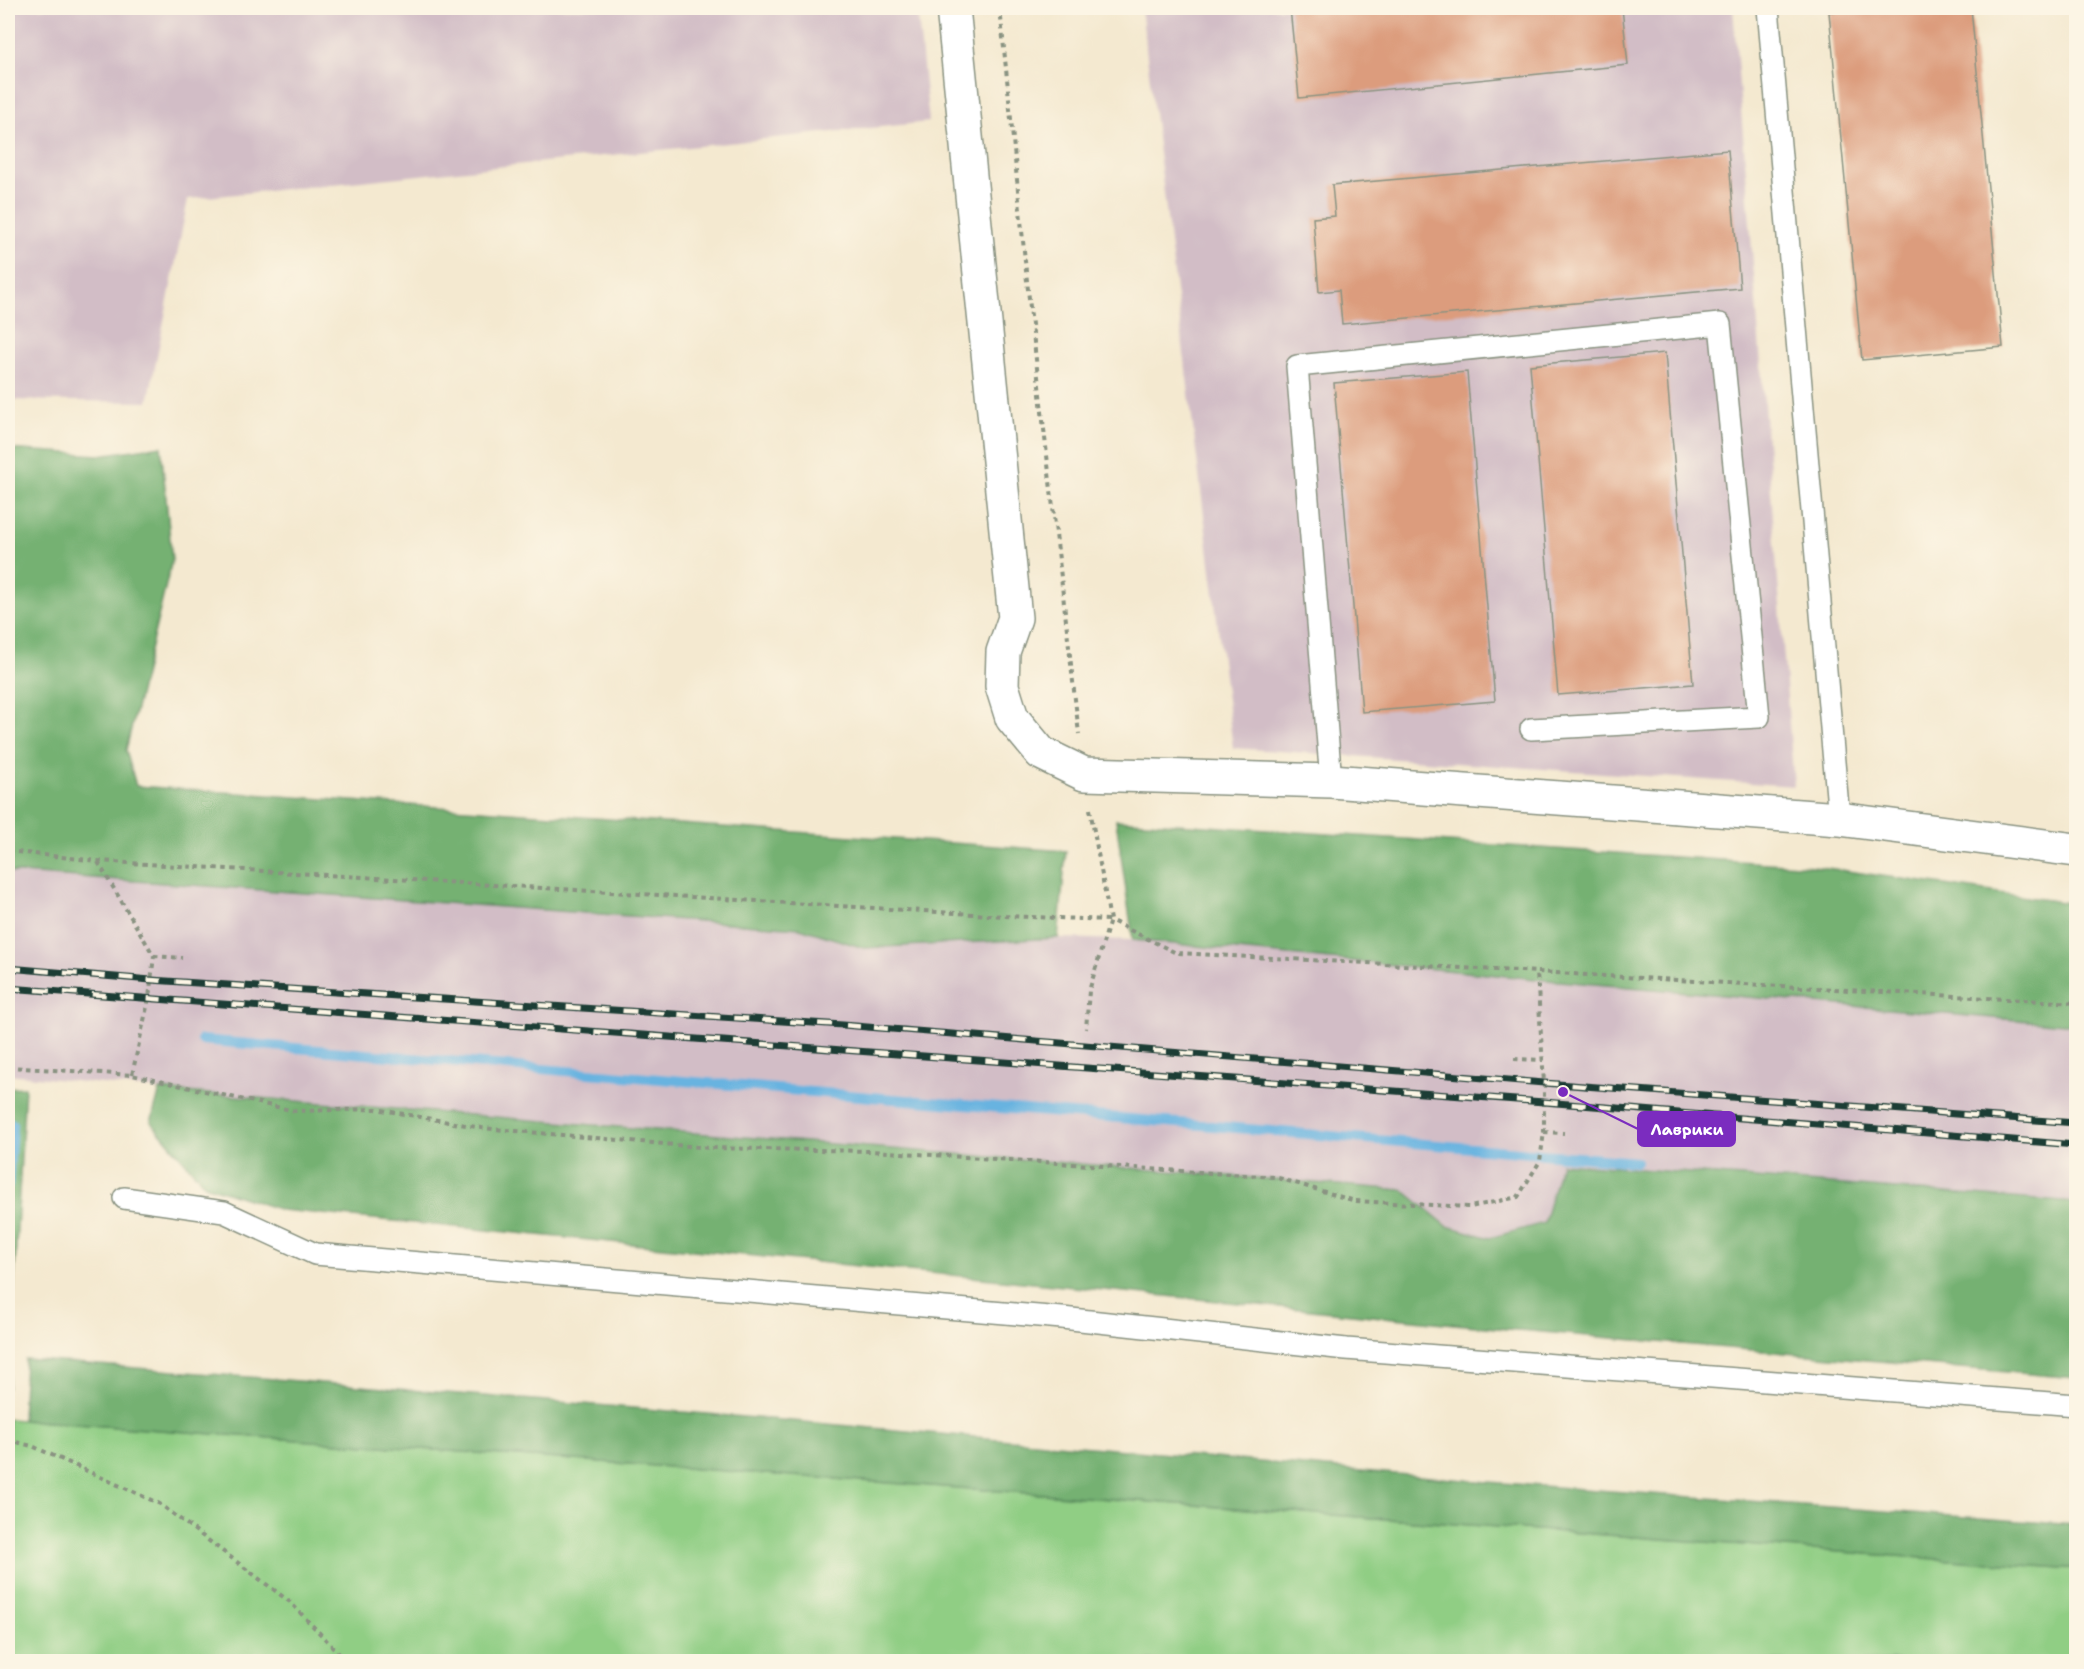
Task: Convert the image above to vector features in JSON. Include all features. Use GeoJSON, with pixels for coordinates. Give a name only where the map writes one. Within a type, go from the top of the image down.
{"type":"FeatureCollection","features":[{"type":"Feature","properties":{"kind":"street"},"geometry":{"type":"LineString","coordinates":[[953,8],[1015,618],[1003,652],[1002,686],[1012,718],[1041,753],[1084,774],[1331,781],[1839,819],[2076,850]]}},
{"type":"Feature","properties":{"kind":"lane"},"geometry":{"type":"LineString","coordinates":[[1768,8],[1839,819]]}},
{"type":"Feature","properties":{"kind":"lane"},"geometry":{"type":"LineString","coordinates":[[1331,781],[1297,366],[1720,324],[1760,717],[1531,729]]}},
{"type":"Feature","properties":{"kind":"lane"},"geometry":{"type":"LineString","coordinates":[[124,1198],[224,1212],[315,1254],[1062,1318],[1358,1350],[2076,1405]]}},
{"type":"Feature","properties":{"kind":"path"},"geometry":{"type":"LineString","coordinates":[[1000,8],[1027,281],[1084,774],[1110,920],[1089,991],[1086,1029]]}},
{"type":"Feature","properties":{"kind":"path"},"geometry":{"type":"LineString","coordinates":[[8,851],[97,861],[981,915],[1110,920],[1176,953],[2076,1003]]}},
{"type":"Feature","properties":{"kind":"path"},"geometry":{"type":"LineString","coordinates":[[97,861],[154,956],[149,998],[132,1075]]}},
{"type":"Feature","properties":{"kind":"path"},"geometry":{"type":"LineString","coordinates":[[154,956],[182,958]]}},
{"type":"Feature","properties":{"kind":"path"},"geometry":{"type":"LineString","coordinates":[[8,1067],[132,1075],[295,1111],[376,1109],[482,1128],[710,1148],[870,1151],[1275,1177],[1355,1201],[1470,1207],[1518,1197],[1540,1161],[1544,1132],[1543,1060],[1537,972]]}},
{"type":"Feature","properties":{"kind":"path"},"geometry":{"type":"LineString","coordinates":[[1514,1059],[1543,1060]]}},
{"type":"Feature","properties":{"kind":"path"},"geometry":{"type":"LineString","coordinates":[[1544,1132],[1564,1133]]}},
{"type":"Feature","properties":{"kind":"path"},"geometry":{"type":"LineString","coordinates":[[8,1440],[32,1446],[160,1504],[290,1602],[347,1662]]}},
{"type":"Feature","properties":{"kind":"shaded area"},"geometry":{"type":"Polygon","coordinates":[[[8,8],[917,8],[929,122],[188,199],[148,402],[8,400],[8,8]]]}},
{"type":"Feature","properties":{"kind":"shaded area"},"geometry":{"type":"Polygon","coordinates":[[[1141,8],[1733,8],[1794,786],[1233,748],[1141,8]]]}},
{"type":"Feature","properties":{"kind":"shaded area"},"geometry":{"type":"Polygon","coordinates":[[[8,872],[800,928],[864,948],[1058,938],[1133,940],[1547,980],[2076,1025],[2076,1203],[1561,1163],[1544,1223],[1490,1238],[1447,1226],[1403,1190],[160,1090],[8,1074],[8,872]]]}},
{"type":"Feature","properties":{"kind":"green space"},"geometry":{"type":"Polygon","coordinates":[[[161,446],[172,560],[126,750],[136,786],[1066,851],[1058,938],[864,948],[800,928],[8,872],[8,449],[99,455],[161,446]]]}},
{"type":"Feature","properties":{"kind":"green space"},"geometry":{"type":"Polygon","coordinates":[[[1116,820],[1813,866],[2076,904],[2076,1025],[1547,980],[1133,940],[1116,820]]]}},
{"type":"Feature","properties":{"kind":"green space"},"geometry":{"type":"Polygon","coordinates":[[[25,1087],[8,1389],[8,1088],[25,1087]]]}},
{"type":"Feature","properties":{"kind":"green space"},"geometry":{"type":"Polygon","coordinates":[[[160,1090],[1403,1190],[1447,1226],[1490,1238],[1544,1223],[1561,1163],[2076,1203],[2076,1378],[1506,1329],[281,1210],[205,1185],[151,1122],[160,1090]]]}},
{"type":"Feature","properties":{"kind":"green space"},"geometry":{"type":"Polygon","coordinates":[[[25,1359],[781,1420],[1488,1482],[2076,1525],[2076,1569],[22,1420],[25,1359]]]}},
{"type":"Feature","properties":{"kind":"green space"},"geometry":{"type":"Polygon","coordinates":[[[8,1419],[2076,1569],[2076,1661],[8,1661],[8,1419]]]}},
{"type":"Feature","properties":{"kind":"building"},"geometry":{"type":"Polygon","coordinates":[[[1290,8],[1622,8],[1628,65],[1299,98],[1290,8]]]}},
{"type":"Feature","properties":{"kind":"building"},"geometry":{"type":"Polygon","coordinates":[[[1882,8],[1971,8],[2003,347],[1862,360],[1829,12],[1882,8]]]}},
{"type":"Feature","properties":{"kind":"building"},"geometry":{"type":"Polygon","coordinates":[[[1728,150],[1740,288],[1342,324],[1339,290],[1319,292],[1313,218],[1335,216],[1332,185],[1728,150]]]}},
{"type":"Feature","properties":{"kind":"building"},"geometry":{"type":"Polygon","coordinates":[[[1665,353],[1693,684],[1558,695],[1530,365],[1665,353]]]}},
{"type":"Feature","properties":{"kind":"building"},"geometry":{"type":"Polygon","coordinates":[[[1467,372],[1495,701],[1362,712],[1334,383],[1467,372]]]}},
{"type":"Feature","properties":{"kind":"waterway"},"geometry":{"type":"LineString","coordinates":[[201,1040],[1636,1162]]}},
{"type":"Feature","properties":{"kind":"waterway"},"geometry":{"type":"LineString","coordinates":[[8,1185],[12,1124]]}},
{"type":"Feature","properties":{"kind":"railway"},"geometry":{"type":"LineString","coordinates":[[8,968],[151,980],[843,1025],[1544,1083],[2076,1123]]}},
{"type":"Feature","properties":{"kind":"railway"},"geometry":{"type":"LineString","coordinates":[[8,988],[1544,1102],[2076,1145]]}},
{"type":"Feature","properties":{"kind":"place","name":"Лаврики"},"geometry":{"type":"Point","coordinates":[1563,1092]}}]}
